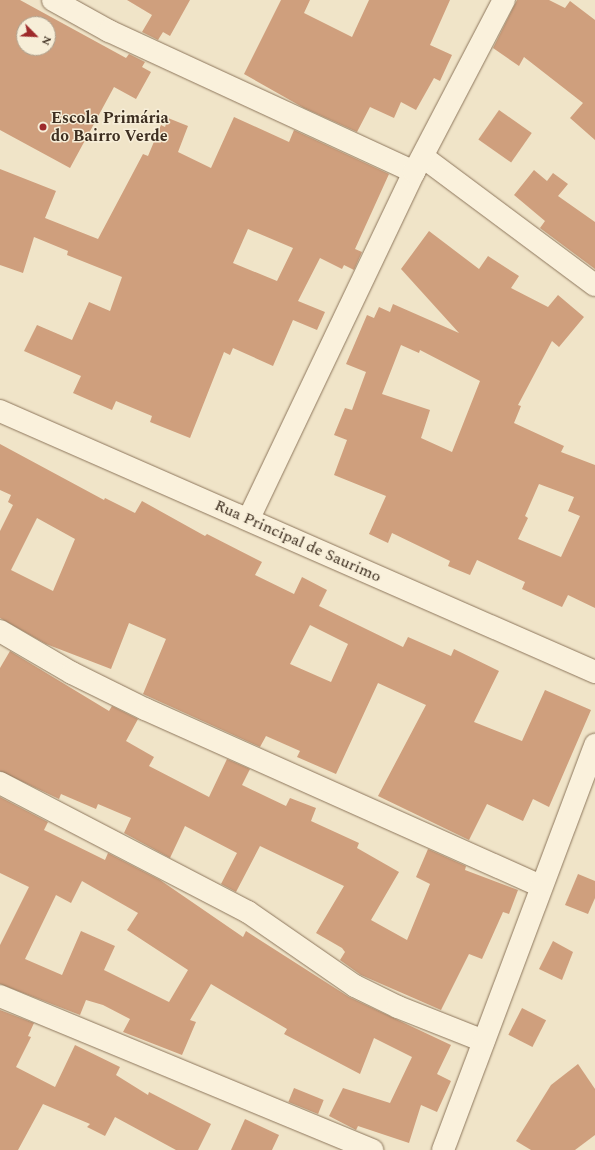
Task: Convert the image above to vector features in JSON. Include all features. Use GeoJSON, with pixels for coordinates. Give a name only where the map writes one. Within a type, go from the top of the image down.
{"type":"FeatureCollection","features":[{"type":"Feature","properties":{"kind":"street"},"geometry":{"type":"LineString","coordinates":[[53,0],[108,31],[419,164],[595,286]]}},
{"type":"Feature","properties":{"kind":"street"},"geometry":{"type":"LineString","coordinates":[[248,518],[419,164],[504,0]]}},
{"type":"Feature","properties":{"kind":"street","name":"Rua Principal de Saurimo"},"geometry":{"type":"LineString","coordinates":[[0,411],[248,518],[595,672]]}},
{"type":"Feature","properties":{"kind":"street"},"geometry":{"type":"LineString","coordinates":[[0,631],[72,673],[145,709],[541,886]]}},
{"type":"Feature","properties":{"kind":"street"},"geometry":{"type":"LineString","coordinates":[[442,1150],[595,745]]}},
{"type":"Feature","properties":{"kind":"street"},"geometry":{"type":"LineString","coordinates":[[0,783],[248,912],[355,986],[398,1007],[484,1041]]}},
{"type":"Feature","properties":{"kind":"street"},"geometry":{"type":"LineString","coordinates":[[0,996],[372,1150]]}},
{"type":"Feature","properties":{"kind":"building"},"geometry":{"type":"Polygon","coordinates":[[[0,0],[20,0],[49,16],[16,16],[16,56],[56,56],[56,20],[126,58],[129,54],[145,62],[142,67],[151,72],[136,99],[114,87],[70,168],[0,130],[0,0]]]}},
{"type":"Feature","properties":{"kind":"building"},"geometry":{"type":"Polygon","coordinates":[[[127,0],[190,0],[170,36],[163,32],[158,40],[142,32],[152,15],[127,0]]]}},
{"type":"Feature","properties":{"kind":"building"},"geometry":{"type":"Polygon","coordinates":[[[281,0],[310,0],[304,13],[352,37],[369,0],[450,0],[430,45],[452,55],[440,81],[434,78],[416,110],[401,102],[394,118],[370,107],[357,132],[304,108],[244,74],[281,0]]]}},
{"type":"Feature","properties":{"kind":"building"},"geometry":{"type":"Polygon","coordinates":[[[517,0],[549,0],[565,8],[570,1],[595,20],[595,140],[570,118],[583,103],[524,57],[519,66],[493,48],[517,0]]]}},
{"type":"Feature","properties":{"kind":"building"},"geometry":{"type":"Polygon","coordinates":[[[499,110],[532,133],[511,162],[478,139],[499,110]]]}},
{"type":"Feature","properties":{"kind":"building"},"geometry":{"type":"Polygon","coordinates":[[[234,117],[289,142],[294,130],[389,174],[355,249],[362,252],[354,270],[344,265],[342,269],[320,258],[298,301],[325,312],[317,330],[293,320],[273,366],[233,348],[230,355],[224,352],[190,438],[150,422],[152,416],[116,401],[112,410],[73,393],[81,376],[24,351],[37,325],[72,340],[89,302],[110,311],[122,277],[67,255],[68,251],[34,237],[23,273],[0,265],[0,169],[56,191],[45,218],[98,239],[143,154],[148,156],[161,125],[165,127],[168,118],[188,126],[178,152],[211,168],[234,117]],[[248,229],[233,263],[277,281],[293,248],[248,229]]]}},
{"type":"Feature","properties":{"kind":"building"},"geometry":{"type":"Polygon","coordinates":[[[534,170],[547,181],[553,173],[568,184],[558,196],[595,222],[595,269],[540,228],[545,221],[514,195],[534,170]]]}},
{"type":"Feature","properties":{"kind":"building"},"geometry":{"type":"Polygon","coordinates":[[[429,231],[479,269],[488,256],[519,276],[511,288],[548,307],[558,295],[584,317],[559,347],[552,341],[518,405],[521,406],[514,423],[564,446],[561,452],[595,465],[595,608],[568,595],[562,607],[522,589],[525,582],[477,560],[470,575],[448,566],[450,561],[392,533],[388,543],[369,534],[386,496],[334,475],[347,440],[334,435],[345,408],[352,410],[366,372],[346,364],[367,315],[374,318],[379,307],[390,312],[393,304],[459,333],[401,269],[429,231]],[[401,345],[382,394],[430,410],[421,438],[452,452],[480,381],[420,350],[419,353],[401,345]],[[539,484],[525,516],[528,518],[518,539],[561,557],[580,516],[568,511],[574,497],[539,484]]]}},
{"type":"Feature","properties":{"kind":"building"},"geometry":{"type":"Polygon","coordinates":[[[0,444],[104,500],[105,498],[135,513],[142,501],[205,536],[207,534],[262,562],[255,575],[294,594],[302,577],[327,590],[319,606],[403,647],[408,637],[451,656],[454,649],[499,671],[474,722],[522,741],[545,690],[591,710],[549,807],[533,799],[523,821],[487,804],[469,840],[378,796],[426,705],[378,683],[336,774],[297,757],[300,751],[266,736],[260,747],[143,694],[166,639],[129,623],[111,669],[46,644],[0,618],[0,531],[13,505],[8,502],[11,495],[0,490],[0,444]],[[37,518],[11,570],[53,591],[75,539],[37,518]],[[310,625],[290,664],[331,682],[348,644],[310,625]]]}},
{"type":"Feature","properties":{"kind":"building"},"geometry":{"type":"Polygon","coordinates":[[[10,651],[109,711],[112,706],[138,719],[126,741],[154,757],[149,766],[209,797],[227,759],[250,769],[242,785],[286,806],[290,798],[316,808],[311,821],[359,843],[357,848],[399,872],[371,920],[407,940],[430,884],[416,877],[428,849],[466,866],[465,870],[518,890],[509,914],[503,912],[482,959],[469,954],[441,1010],[361,975],[340,960],[345,952],[342,948],[316,933],[344,886],[260,846],[236,892],[221,884],[237,853],[185,826],[170,858],[124,833],[131,818],[98,804],[96,809],[61,794],[59,799],[0,771],[0,668],[10,651]]]}},
{"type":"Feature","properties":{"kind":"building"},"geometry":{"type":"Polygon","coordinates":[[[0,797],[48,822],[44,830],[105,860],[108,853],[160,880],[243,937],[246,931],[349,997],[451,1045],[437,1074],[451,1081],[437,1112],[421,1105],[409,1143],[358,1126],[356,1130],[329,1116],[343,1088],[390,1103],[412,1057],[374,1038],[360,1074],[284,1034],[287,1029],[211,984],[190,1020],[196,1022],[182,1055],[123,1032],[130,1019],[103,1005],[86,1000],[80,1015],[0,984],[0,945],[29,887],[0,873],[0,797]],[[82,881],[71,903],[56,895],[25,959],[62,975],[81,931],[115,946],[104,970],[169,1002],[188,970],[127,930],[138,913],[82,881]]]}},
{"type":"Feature","properties":{"kind":"building"},"geometry":{"type":"Polygon","coordinates":[[[578,874],[595,881],[595,898],[588,914],[565,905],[578,874]]]}},
{"type":"Feature","properties":{"kind":"building"},"geometry":{"type":"Polygon","coordinates":[[[553,941],[573,952],[562,980],[539,969],[553,941]]]}},
{"type":"Feature","properties":{"kind":"building"},"geometry":{"type":"Polygon","coordinates":[[[522,1008],[546,1020],[532,1047],[508,1035],[522,1008]]]}},
{"type":"Feature","properties":{"kind":"building"},"geometry":{"type":"Polygon","coordinates":[[[0,1010],[34,1023],[28,1036],[31,1037],[16,1067],[55,1087],[75,1045],[120,1067],[116,1075],[148,1095],[149,1092],[211,1124],[198,1150],[176,1150],[115,1117],[105,1136],[87,1127],[90,1124],[43,1104],[18,1150],[0,1150],[0,1010]]]}},
{"type":"Feature","properties":{"kind":"building"},"geometry":{"type":"Polygon","coordinates":[[[578,1064],[595,1089],[595,1135],[575,1150],[531,1150],[516,1141],[551,1085],[578,1064]]]}},
{"type":"Feature","properties":{"kind":"building"},"geometry":{"type":"Polygon","coordinates":[[[294,1088],[324,1100],[318,1114],[288,1102],[294,1088]]]}},
{"type":"Feature","properties":{"kind":"building"},"geometry":{"type":"Polygon","coordinates":[[[245,1119],[279,1135],[272,1150],[231,1150],[245,1119]]]}},
{"type":"Feature","properties":{"kind":"place","name":"Escola Primária do Bairro Verde"},"geometry":{"type":"Point","coordinates":[43,127]}}]}
